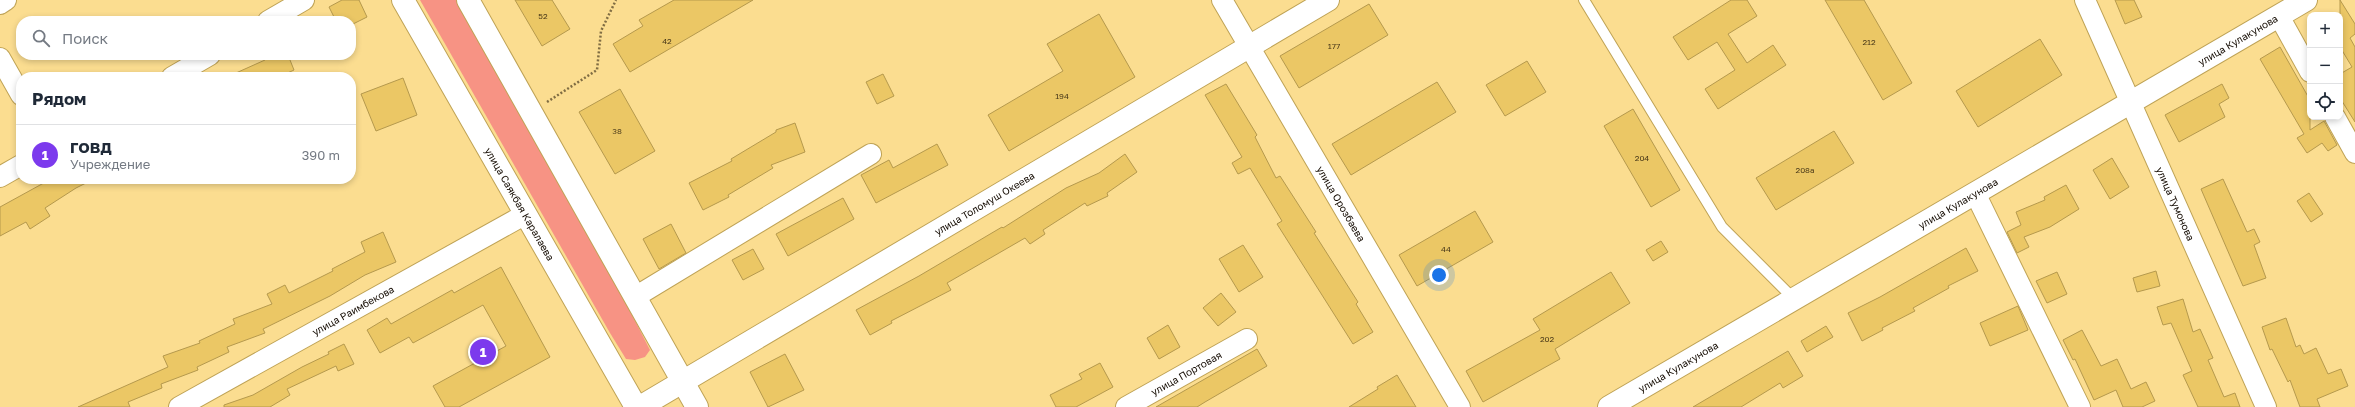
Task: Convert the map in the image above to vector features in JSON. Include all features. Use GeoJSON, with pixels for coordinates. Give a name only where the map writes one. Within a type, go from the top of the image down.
{"type":"FeatureCollection","features":[{"type":"Feature","properties":{"kind":"street"},"geometry":{"type":"LineString","coordinates":[[0,4],[6,0]]}},
{"type":"Feature","properties":{"kind":"street"},"geometry":{"type":"LineString","coordinates":[[277,16],[304,0]]}},
{"type":"Feature","properties":{"kind":"street","name":"улица Саякбая Каралаева"},"geometry":{"type":"LineString","coordinates":[[403,0],[636,407]]}},
{"type":"Feature","properties":{"kind":"street"},"geometry":{"type":"LineString","coordinates":[[468,0],[697,407]]}},
{"type":"Feature","properties":{"kind":"street","name":"улица Орозбаева"},"geometry":{"type":"LineString","coordinates":[[1222,0],[1460,407]]}},
{"type":"Feature","properties":{"kind":"street","name":"улица Толомуш Океева"},"geometry":{"type":"LineString","coordinates":[[640,407],[1328,0]]}},
{"type":"Feature","properties":{"kind":"street","name":"улица Тумонова"},"geometry":{"type":"LineString","coordinates":[[2085,0],[2266,407]]}},
{"type":"Feature","properties":{"kind":"street","name":"улица Кулакунова"},"geometry":{"type":"LineString","coordinates":[[1610,407],[2306,0]]}},
{"type":"Feature","properties":{"kind":"street"},"geometry":{"type":"LineString","coordinates":[[2279,16],[2307,67]]}},
{"type":"Feature","properties":{"kind":"street"},"geometry":{"type":"LineString","coordinates":[[0,58],[16,86]]}},
{"type":"Feature","properties":{"kind":"street"},"geometry":{"type":"LineString","coordinates":[[181,72],[201,60]]}},
{"type":"Feature","properties":{"kind":"street"},"geometry":{"type":"LineString","coordinates":[[2337,120],[2355,153]]}},
{"type":"Feature","properties":{"kind":"street"},"geometry":{"type":"LineString","coordinates":[[635,297],[871,154]]}},
{"type":"Feature","properties":{"kind":"street"},"geometry":{"type":"LineString","coordinates":[[0,177],[16,168]]}},
{"type":"Feature","properties":{"kind":"street"},"geometry":{"type":"LineString","coordinates":[[1975,193],[2080,407]]}},
{"type":"Feature","properties":{"kind":"street","name":"улица Раимбекова"},"geometry":{"type":"LineString","coordinates":[[179,407],[526,214]]}},
{"type":"Feature","properties":{"kind":"street","name":"улица Портовая"},"geometry":{"type":"LineString","coordinates":[[1126,407],[1247,340]]}},
{"type":"Feature","properties":{"kind":"lane"},"geometry":{"type":"LineString","coordinates":[[1584,0],[1722,227],[1794,299]]}},
{"type":"Feature","properties":{"kind":"path"},"geometry":{"type":"LineString","coordinates":[[531,111],[598,70],[602,32],[616,0]]}},
{"type":"Feature","properties":{"kind":"shaded area"},"geometry":{"type":"Polygon","coordinates":[[[420,0],[457,0],[604,260],[650,350],[645,357],[635,360],[626,359],[420,0]]]}},
{"type":"Feature","properties":{"kind":"building"},"geometry":{"type":"Polygon","coordinates":[[[342,0],[359,0],[367,17],[356,22],[356,16],[334,16],[329,7],[342,0]]]}},
{"type":"Feature","properties":{"kind":"building"},"geometry":{"type":"Polygon","coordinates":[[[515,0],[552,0],[570,29],[542,46],[515,0]]]}},
{"type":"Feature","properties":{"kind":"building"},"geometry":{"type":"Polygon","coordinates":[[[674,0],[753,0],[630,72],[613,44],[643,26],[639,20],[674,0]]]}},
{"type":"Feature","properties":{"kind":"building"},"geometry":{"type":"Polygon","coordinates":[[[1731,0],[1747,0],[1757,16],[1728,34],[1747,63],[1773,45],[1786,65],[1718,109],[1705,89],[1735,70],[1717,42],[1688,60],[1673,37],[1731,0]]]}},
{"type":"Feature","properties":{"kind":"building"},"geometry":{"type":"Polygon","coordinates":[[[1825,0],[1864,0],[1912,83],[1883,100],[1825,0]]]}},
{"type":"Feature","properties":{"kind":"building"},"geometry":{"type":"Polygon","coordinates":[[[2115,0],[2134,0],[2142,17],[2125,24],[2115,0]]]}},
{"type":"Feature","properties":{"kind":"building"},"geometry":{"type":"Polygon","coordinates":[[[2340,0],[2355,24],[2355,34],[2350,38],[2355,47],[2355,122],[2343,103],[2343,72],[2352,67],[2343,52],[2343,12],[2340,12],[2340,0]]]}},
{"type":"Feature","properties":{"kind":"building"},"geometry":{"type":"Polygon","coordinates":[[[1369,4],[1388,35],[1299,88],[1280,56],[1369,4]]]}},
{"type":"Feature","properties":{"kind":"building"},"geometry":{"type":"Polygon","coordinates":[[[1099,14],[1135,77],[1009,151],[988,115],[1063,71],[1047,44],[1099,14]]]}},
{"type":"Feature","properties":{"kind":"building"},"geometry":{"type":"Polygon","coordinates":[[[2040,39],[2062,75],[1978,127],[1956,91],[2040,39]]]}},
{"type":"Feature","properties":{"kind":"building"},"geometry":{"type":"Polygon","coordinates":[[[2280,47],[2307,95],[2307,120],[2310,120],[2310,130],[2324,121],[2337,145],[2328,151],[2322,143],[2307,153],[2297,138],[2304,134],[2260,59],[2280,47]]]}},
{"type":"Feature","properties":{"kind":"building"},"geometry":{"type":"Polygon","coordinates":[[[265,60],[290,60],[294,70],[290,72],[238,72],[265,60]]]}},
{"type":"Feature","properties":{"kind":"building"},"geometry":{"type":"Polygon","coordinates":[[[1527,61],[1546,92],[1505,116],[1486,85],[1527,61]]]}},
{"type":"Feature","properties":{"kind":"building"},"geometry":{"type":"Polygon","coordinates":[[[883,74],[894,96],[877,104],[866,82],[883,74]]]}},
{"type":"Feature","properties":{"kind":"building"},"geometry":{"type":"Polygon","coordinates":[[[403,78],[417,115],[376,131],[361,94],[403,78]]]}},
{"type":"Feature","properties":{"kind":"building"},"geometry":{"type":"Polygon","coordinates":[[[1437,82],[1456,112],[1351,175],[1332,144],[1437,82]]]}},
{"type":"Feature","properties":{"kind":"building"},"geometry":{"type":"Polygon","coordinates":[[[1226,84],[1257,135],[1255,137],[1276,178],[1280,176],[1316,232],[1314,233],[1358,302],[1356,304],[1373,332],[1353,344],[1277,224],[1282,221],[1250,168],[1238,174],[1232,163],[1242,157],[1205,95],[1226,84]]]}},
{"type":"Feature","properties":{"kind":"building"},"geometry":{"type":"Polygon","coordinates":[[[2222,84],[2229,98],[2219,104],[2225,117],[2179,142],[2165,115],[2222,84]]]}},
{"type":"Feature","properties":{"kind":"building"},"geometry":{"type":"Polygon","coordinates":[[[620,89],[655,151],[615,174],[579,112],[620,89]]]}},
{"type":"Feature","properties":{"kind":"building"},"geometry":{"type":"Polygon","coordinates":[[[1633,109],[1680,190],[1651,207],[1604,126],[1633,109]]]}},
{"type":"Feature","properties":{"kind":"building"},"geometry":{"type":"Polygon","coordinates":[[[795,123],[805,152],[771,165],[773,168],[728,195],[729,197],[703,210],[689,183],[732,161],[731,159],[776,132],[776,130],[795,123]]]}},
{"type":"Feature","properties":{"kind":"building"},"geometry":{"type":"Polygon","coordinates":[[[1834,131],[1854,163],[1776,210],[1756,178],[1834,131]]]}},
{"type":"Feature","properties":{"kind":"building"},"geometry":{"type":"Polygon","coordinates":[[[937,144],[948,165],[876,203],[861,175],[889,160],[893,168],[937,144]]]}},
{"type":"Feature","properties":{"kind":"building"},"geometry":{"type":"Polygon","coordinates":[[[1125,154],[1137,172],[1107,193],[1108,196],[1087,206],[1085,203],[1043,230],[1045,234],[1030,244],[1025,238],[947,283],[951,290],[891,321],[892,323],[870,335],[856,310],[919,276],[1002,227],[1003,228],[1066,188],[1099,173],[1125,154]]]}},
{"type":"Feature","properties":{"kind":"building"},"geometry":{"type":"Polygon","coordinates":[[[2112,158],[2129,187],[2110,199],[2093,170],[2112,158]]]}},
{"type":"Feature","properties":{"kind":"building"},"geometry":{"type":"Polygon","coordinates":[[[2223,179],[2247,232],[2254,229],[2260,242],[2254,245],[2266,278],[2243,286],[2201,189],[2223,179]]]}},
{"type":"Feature","properties":{"kind":"building"},"geometry":{"type":"Polygon","coordinates":[[[42,184],[84,184],[45,208],[50,216],[30,229],[26,222],[0,236],[0,207],[42,184]]]}},
{"type":"Feature","properties":{"kind":"building"},"geometry":{"type":"Polygon","coordinates":[[[2066,185],[2079,209],[2050,227],[2024,237],[2029,247],[2017,253],[2007,232],[2021,225],[2016,212],[2045,200],[2044,197],[2066,185]]]}},
{"type":"Feature","properties":{"kind":"building"},"geometry":{"type":"Polygon","coordinates":[[[2309,193],[2323,214],[2311,222],[2297,201],[2309,193]]]}},
{"type":"Feature","properties":{"kind":"building"},"geometry":{"type":"Polygon","coordinates":[[[843,198],[854,219],[788,256],[776,234],[843,198]]]}},
{"type":"Feature","properties":{"kind":"building"},"geometry":{"type":"Polygon","coordinates":[[[1475,211],[1493,242],[1417,286],[1399,255],[1475,211]]]}},
{"type":"Feature","properties":{"kind":"building"},"geometry":{"type":"Polygon","coordinates":[[[671,224],[686,253],[659,269],[643,239],[671,224]]]}},
{"type":"Feature","properties":{"kind":"building"},"geometry":{"type":"Polygon","coordinates":[[[383,232],[396,262],[365,275],[330,296],[263,329],[265,333],[227,347],[229,352],[197,367],[198,370],[161,384],[162,388],[128,402],[130,407],[78,407],[168,367],[163,356],[200,343],[199,341],[235,324],[233,319],[272,304],[267,294],[285,285],[289,293],[333,271],[332,269],[365,252],[361,242],[383,232]]]}},
{"type":"Feature","properties":{"kind":"building"},"geometry":{"type":"Polygon","coordinates":[[[1661,241],[1668,252],[1653,261],[1646,250],[1661,241]]]}},
{"type":"Feature","properties":{"kind":"building"},"geometry":{"type":"Polygon","coordinates":[[[1243,245],[1263,277],[1239,292],[1219,259],[1243,245]]]}},
{"type":"Feature","properties":{"kind":"building"},"geometry":{"type":"Polygon","coordinates":[[[1966,248],[1978,271],[1948,286],[1949,288],[1913,308],[1915,311],[1882,328],[1883,330],[1862,341],[1848,313],[1880,297],[1966,248]]]}},
{"type":"Feature","properties":{"kind":"building"},"geometry":{"type":"Polygon","coordinates":[[[753,249],[764,269],[743,280],[732,260],[753,249]]]}},
{"type":"Feature","properties":{"kind":"building"},"geometry":{"type":"Polygon","coordinates":[[[501,267],[550,357],[459,407],[445,407],[433,386],[506,346],[483,305],[413,343],[409,337],[380,353],[367,330],[387,318],[391,324],[452,290],[454,293],[501,267]]]}},
{"type":"Feature","properties":{"kind":"building"},"geometry":{"type":"Polygon","coordinates":[[[2156,271],[2160,286],[2137,292],[2133,278],[2156,271]]]}},
{"type":"Feature","properties":{"kind":"building"},"geometry":{"type":"Polygon","coordinates":[[[1611,272],[1630,303],[1555,349],[1560,359],[1483,402],[1466,371],[1540,330],[1533,319],[1611,272]]]}},
{"type":"Feature","properties":{"kind":"building"},"geometry":{"type":"Polygon","coordinates":[[[2057,272],[2067,294],[2047,303],[2036,281],[2057,272]]]}},
{"type":"Feature","properties":{"kind":"building"},"geometry":{"type":"Polygon","coordinates":[[[1221,293],[1236,312],[1218,326],[1203,308],[1221,293]]]}},
{"type":"Feature","properties":{"kind":"building"},"geometry":{"type":"Polygon","coordinates":[[[2183,299],[2193,332],[2200,329],[2213,358],[2208,360],[2224,397],[2235,393],[2240,407],[2198,407],[2183,375],[2192,371],[2171,323],[2163,325],[2157,307],[2183,299]]]}},
{"type":"Feature","properties":{"kind":"building"},"geometry":{"type":"Polygon","coordinates":[[[2018,306],[2028,330],[1990,346],[1980,323],[2018,306]]]}},
{"type":"Feature","properties":{"kind":"building"},"geometry":{"type":"Polygon","coordinates":[[[2286,318],[2296,347],[2300,345],[2304,354],[2316,348],[2328,374],[2341,369],[2348,386],[2317,399],[2320,407],[2300,407],[2290,380],[2288,382],[2272,349],[2270,350],[2262,327],[2286,318]]]}},
{"type":"Feature","properties":{"kind":"building"},"geometry":{"type":"Polygon","coordinates":[[[1168,325],[1180,347],[1159,359],[1147,338],[1168,325]]]}},
{"type":"Feature","properties":{"kind":"building"},"geometry":{"type":"Polygon","coordinates":[[[1826,326],[1833,337],[1807,352],[1801,341],[1826,326]]]}},
{"type":"Feature","properties":{"kind":"building"},"geometry":{"type":"Polygon","coordinates":[[[2082,330],[2101,366],[2117,359],[2131,389],[2146,382],[2155,401],[2142,407],[2123,407],[2116,390],[2094,400],[2075,359],[2073,360],[2063,340],[2082,330]]]}},
{"type":"Feature","properties":{"kind":"building"},"geometry":{"type":"Polygon","coordinates":[[[344,344],[354,364],[338,371],[336,366],[287,389],[290,395],[270,407],[224,407],[224,405],[253,395],[302,367],[329,354],[328,352],[344,344]]]}},
{"type":"Feature","properties":{"kind":"building"},"geometry":{"type":"Polygon","coordinates":[[[1257,349],[1267,366],[1197,407],[1156,407],[1257,349]]]}},
{"type":"Feature","properties":{"kind":"building"},"geometry":{"type":"Polygon","coordinates":[[[1788,351],[1803,376],[1783,388],[1780,383],[1741,407],[1693,407],[1788,351]]]}},
{"type":"Feature","properties":{"kind":"building"},"geometry":{"type":"Polygon","coordinates":[[[785,354],[804,390],[768,407],[750,372],[785,354]]]}},
{"type":"Feature","properties":{"kind":"building"},"geometry":{"type":"Polygon","coordinates":[[[1100,363],[1113,387],[1076,407],[1056,407],[1050,395],[1082,379],[1079,374],[1100,363]]]}},
{"type":"Feature","properties":{"kind":"building"},"geometry":{"type":"Polygon","coordinates":[[[1397,375],[1416,407],[1349,407],[1378,389],[1377,387],[1397,375]]]}},
{"type":"Feature","properties":{"kind":"place","name":"ГОВД"},"geometry":{"type":"Point","coordinates":[483,352]}}]}
